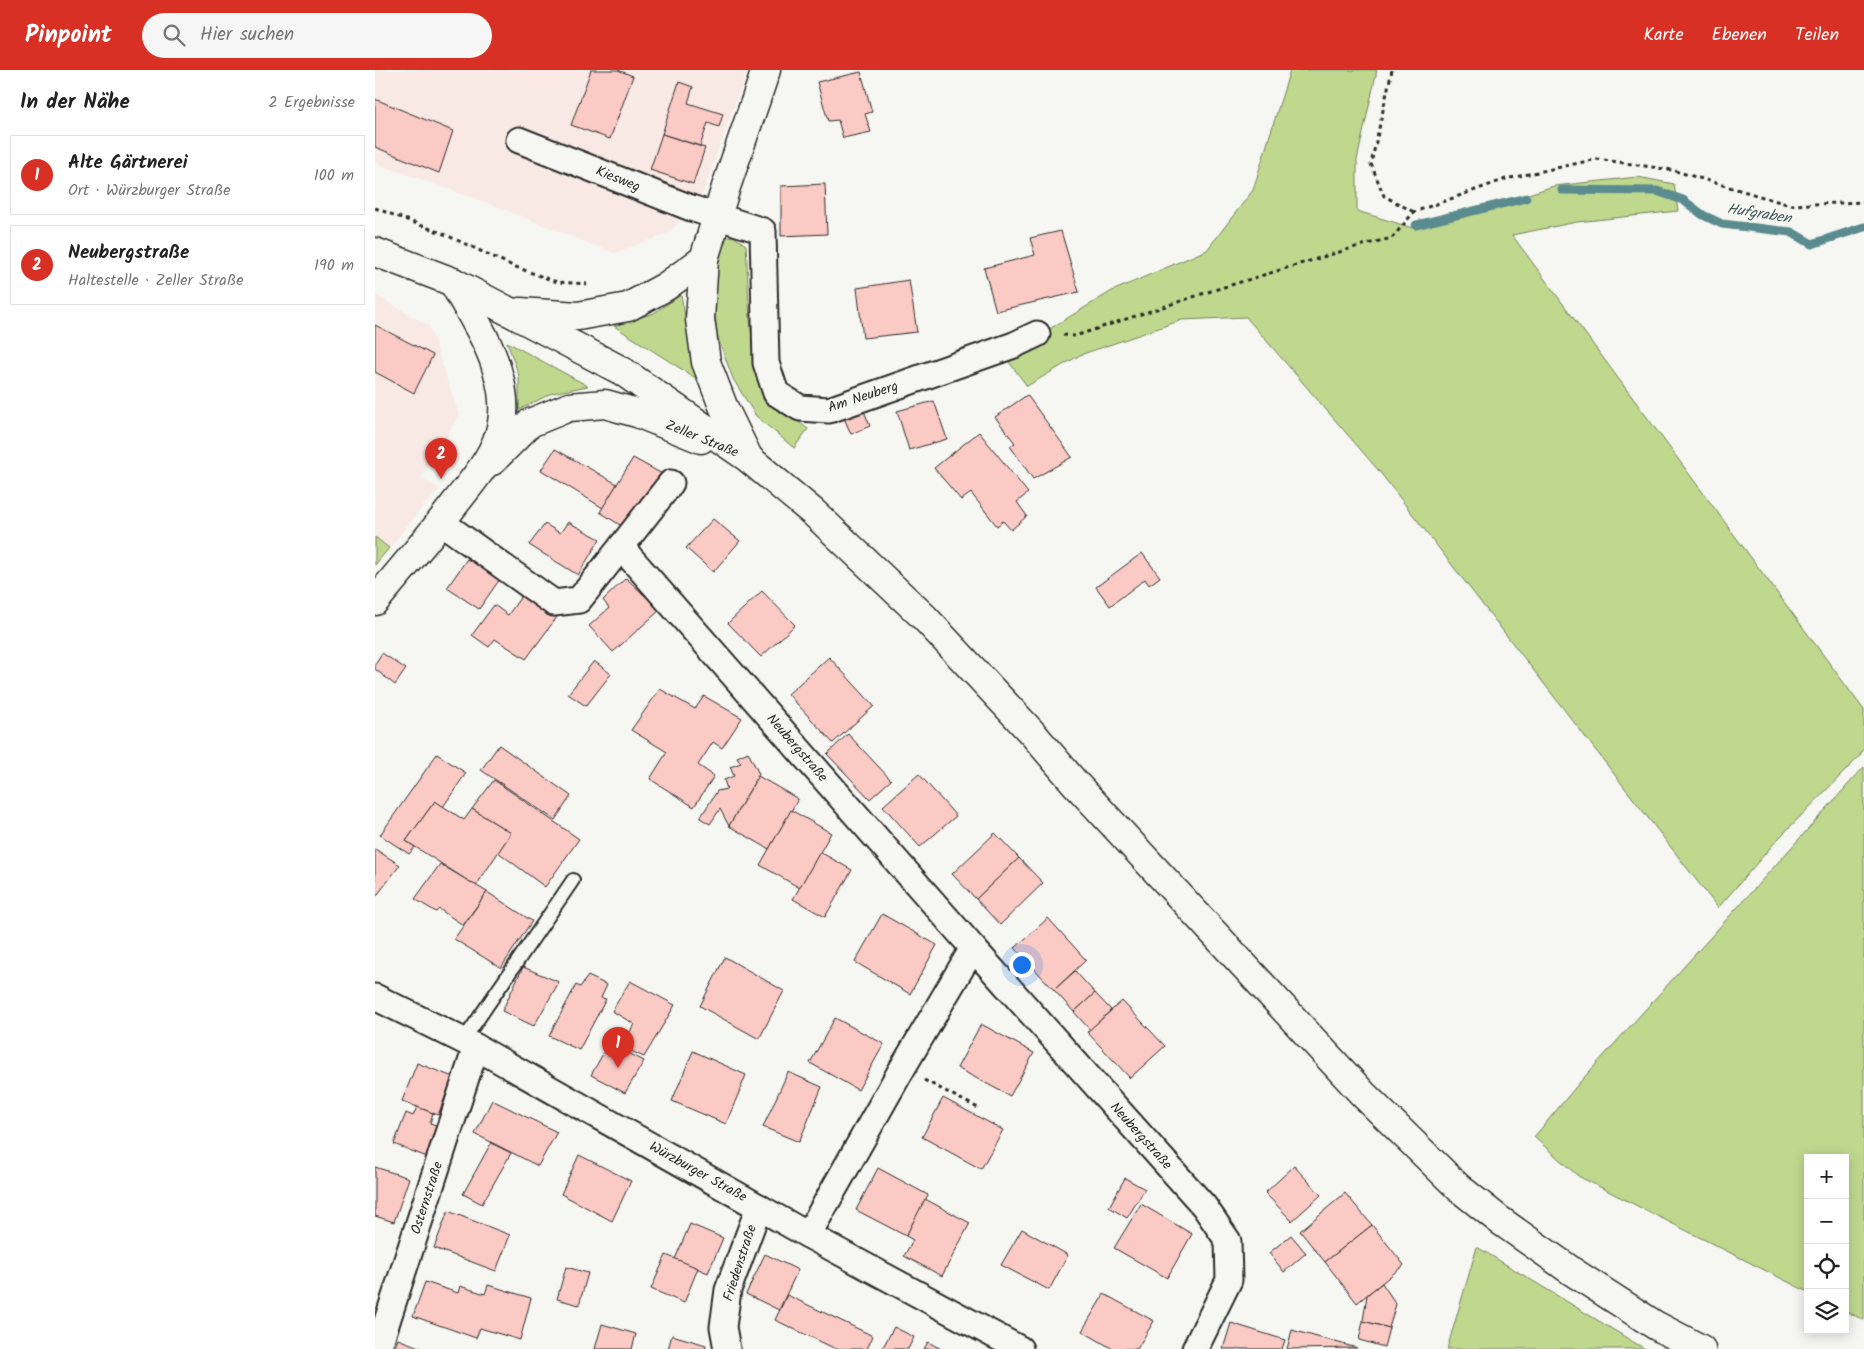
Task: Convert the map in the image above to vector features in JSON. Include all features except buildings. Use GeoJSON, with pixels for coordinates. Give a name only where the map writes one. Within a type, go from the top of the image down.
{"type":"FeatureCollection","features":[{"type":"Feature","properties":{"kind":"main road","name":"Zeller Straße"},"geometry":{"type":"LineString","coordinates":[[748,458],[723,406],[706,362],[700,318],[704,259],[726,187],[767,70]]}},
{"type":"Feature","properties":{"kind":"main road"},"geometry":{"type":"LineString","coordinates":[[375,252],[453,282],[622,371],[748,458],[814,513],[925,618],[1363,1094],[1459,1188],[1498,1219],[1573,1272],[1655,1325],[1701,1349]]}},
{"type":"Feature","properties":{"kind":"main road"},"geometry":{"type":"LineString","coordinates":[[510,311],[578,316],[627,307],[665,287],[704,259]]}},
{"type":"Feature","properties":{"kind":"main road","name":"Zeller Straße"},"geometry":{"type":"LineString","coordinates":[[375,601],[475,478],[494,448],[502,422],[502,394],[497,368],[453,282]]}},
{"type":"Feature","properties":{"kind":"main road","name":"Zeller Straße"},"geometry":{"type":"LineString","coordinates":[[475,478],[530,423],[569,407],[605,404],[637,413],[748,458]]}},
{"type":"Feature","properties":{"kind":"street","name":"Kiesweg"},"geometry":{"type":"LineString","coordinates":[[519,140],[718,217]]}},
{"type":"Feature","properties":{"kind":"street","name":"Am Neuberg"},"geometry":{"type":"LineString","coordinates":[[718,217],[763,231],[766,363],[776,393],[800,408],[829,410],[998,350],[1037,334]]}},
{"type":"Feature","properties":{"kind":"street"},"geometry":{"type":"LineString","coordinates":[[441,522],[554,603],[579,600],[671,483]]}},
{"type":"Feature","properties":{"kind":"street","name":"Neubergstraße"},"geometry":{"type":"LineString","coordinates":[[621,547],[973,948],[1204,1206],[1228,1241],[1229,1280],[1195,1349]]}},
{"type":"Feature","properties":{"kind":"street"},"geometry":{"type":"LineString","coordinates":[[808,1234],[902,1068],[973,948]]}},
{"type":"Feature","properties":{"kind":"street","name":"Würzburger Straße"},"geometry":{"type":"LineString","coordinates":[[375,997],[469,1044],[759,1207],[1020,1349]]}},
{"type":"Feature","properties":{"kind":"street","name":"Osternstraße"},"geometry":{"type":"LineString","coordinates":[[378,1349],[469,1044]]}},
{"type":"Feature","properties":{"kind":"street","name":"Friedenstraße"},"geometry":{"type":"LineString","coordinates":[[727,1349],[723,1327],[728,1290],[759,1207]]}},
{"type":"Feature","properties":{"kind":"lane"},"geometry":{"type":"LineString","coordinates":[[469,1044],[573,880]]}},
{"type":"Feature","properties":{"kind":"path"},"geometry":{"type":"LineString","coordinates":[[1392,70],[1371,164],[1384,196],[1414,212]]}},
{"type":"Feature","properties":{"kind":"path"},"geometry":{"type":"LineString","coordinates":[[1037,334],[1075,336],[1211,291],[1359,246],[1392,238],[1414,212],[1506,180],[1597,159],[1672,170],[1790,205],[1864,202]]}},
{"type":"Feature","properties":{"kind":"path"},"geometry":{"type":"LineString","coordinates":[[375,208],[444,234],[513,266],[557,282],[593,285]]}},
{"type":"Feature","properties":{"kind":"path"},"geometry":{"type":"LineString","coordinates":[[902,1068],[980,1109]]}},
{"type":"Feature","properties":{"kind":"shaded area"},"geometry":{"type":"Polygon","coordinates":[[[375,70],[747,70],[701,198],[669,233],[614,253],[493,205],[375,163],[375,70]]]}},
{"type":"Feature","properties":{"kind":"shaded area"},"geometry":{"type":"Polygon","coordinates":[[[375,295],[429,326],[459,415],[421,478],[439,489],[375,566],[375,295]]]}},
{"type":"Feature","properties":{"kind":"green space"},"geometry":{"type":"Polygon","coordinates":[[[1290,70],[1377,70],[1357,160],[1357,211],[1416,229],[1554,186],[1638,177],[1674,184],[1678,211],[1577,222],[1512,235],[1864,710],[1864,749],[1858,758],[1777,840],[1718,908],[1379,471],[1246,317],[1182,320],[1080,355],[1027,386],[1003,354],[1028,342],[1112,291],[1207,250],[1253,190],[1290,70]]]}},
{"type":"Feature","properties":{"kind":"green space"},"geometry":{"type":"Polygon","coordinates":[[[733,236],[746,245],[753,346],[762,383],[773,401],[808,429],[794,448],[756,416],[733,379],[718,338],[713,300],[720,239],[733,236]]]}},
{"type":"Feature","properties":{"kind":"green space"},"geometry":{"type":"Polygon","coordinates":[[[681,295],[697,379],[614,326],[654,313],[681,295]]]}},
{"type":"Feature","properties":{"kind":"green space"},"geometry":{"type":"Polygon","coordinates":[[[507,342],[588,386],[552,393],[519,410],[519,376],[507,342]]]}},
{"type":"Feature","properties":{"kind":"green space"},"geometry":{"type":"Polygon","coordinates":[[[375,537],[389,548],[375,565],[375,537]]]}},
{"type":"Feature","properties":{"kind":"green space"},"geometry":{"type":"Polygon","coordinates":[[[1864,767],[1864,1320],[1849,1313],[1849,1154],[1804,1154],[1804,1290],[1578,1176],[1534,1137],[1580,1082],[1864,767]]]}},
{"type":"Feature","properties":{"kind":"green space"},"geometry":{"type":"Polygon","coordinates":[[[1477,1247],[1645,1349],[1447,1349],[1477,1247]]]}},
{"type":"Feature","properties":{"kind":"waterway","name":"Hufgraben"},"geometry":{"type":"LineString","coordinates":[[1562,190],[1657,191],[1683,200],[1703,215],[1722,224],[1791,232],[1812,244],[1864,227]]}},
{"type":"Feature","properties":{"kind":"waterway","name":"Hufgraben"},"geometry":{"type":"LineString","coordinates":[[1416,225],[1526,198]]}},
{"type":"Feature","properties":{"kind":"place","name":"Neubergstraße"},"geometry":{"type":"Point","coordinates":[441,479]}},
{"type":"Feature","properties":{"kind":"place","name":"Alte Gärtnerei"},"geometry":{"type":"Point","coordinates":[618,1068]}}]}
